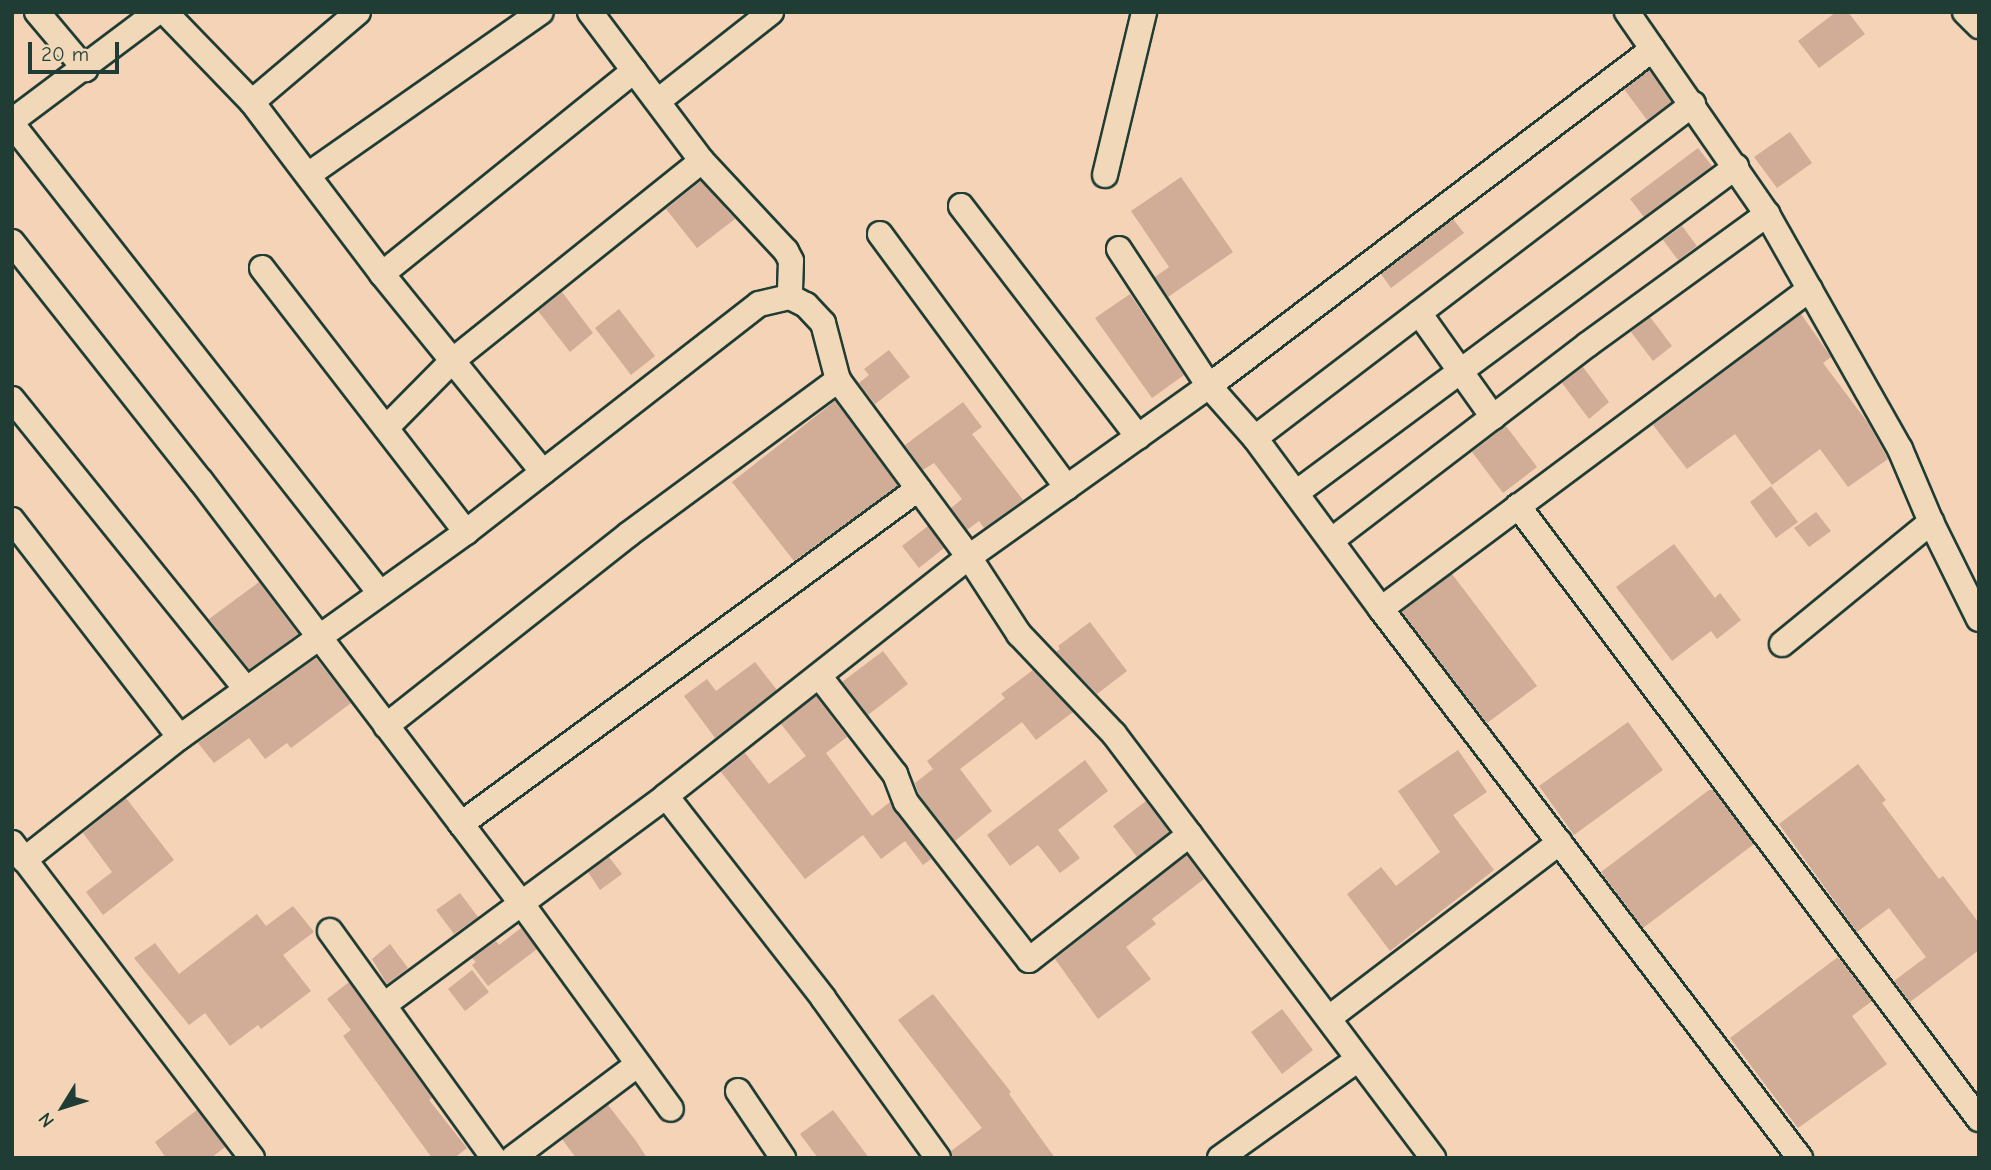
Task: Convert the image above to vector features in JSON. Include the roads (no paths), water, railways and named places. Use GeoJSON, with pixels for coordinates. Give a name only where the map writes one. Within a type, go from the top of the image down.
{"type":"FeatureCollection","features":[{"type":"Feature","properties":{"kind":"street"},"geometry":{"type":"LineString","coordinates":[[37,12],[85,69]]}},
{"type":"Feature","properties":{"kind":"street"},"geometry":{"type":"LineString","coordinates":[[157,12],[12,123],[380,593]]}},
{"type":"Feature","properties":{"kind":"street"},"geometry":{"type":"LineString","coordinates":[[165,12],[253,102],[382,274],[543,472]]}},
{"type":"Feature","properties":{"kind":"street"},"geometry":{"type":"LineString","coordinates":[[253,102],[358,12]]}},
{"type":"Feature","properties":{"kind":"street"},"geometry":{"type":"LineString","coordinates":[[308,175],[541,12]]}},
{"type":"Feature","properties":{"kind":"street"},"geometry":{"type":"LineString","coordinates":[[590,12],[702,161],[786,251],[791,261],[790,297]]}},
{"type":"Feature","properties":{"kind":"street"},"geometry":{"type":"LineString","coordinates":[[658,101],[771,12]]}},
{"type":"Feature","properties":{"kind":"street"},"geometry":{"type":"LineString","coordinates":[[1105,175],[1144,12]]}},
{"type":"Feature","properties":{"kind":"street"},"geometry":{"type":"LineString","coordinates":[[1965,12],[1979,26]]}},
{"type":"Feature","properties":{"kind":"street"},"geometry":{"type":"LineString","coordinates":[[1628,13],[1767,214],[1900,449],[1931,522],[1979,619]]}},
{"type":"Feature","properties":{"kind":"street"},"geometry":{"type":"LineString","coordinates":[[384,1005],[666,796],[969,557],[1209,386],[1653,48]]}},
{"type":"Feature","properties":{"kind":"street"},"geometry":{"type":"LineString","coordinates":[[382,274],[634,71]]}},
{"type":"Feature","properties":{"kind":"street"},"geometry":{"type":"LineString","coordinates":[[1255,438],[1693,104]]}},
{"type":"Feature","properties":{"kind":"street"},"geometry":{"type":"LineString","coordinates":[[386,428],[452,361],[702,161]]}},
{"type":"Feature","properties":{"kind":"street"},"geometry":{"type":"LineString","coordinates":[[1296,493],[1736,167]]}},
{"type":"Feature","properties":{"kind":"street"},"geometry":{"type":"LineString","coordinates":[[961,206],[1139,437]]}},
{"type":"Feature","properties":{"kind":"street"},"geometry":{"type":"LineString","coordinates":[[1332,540],[1493,416],[1767,214]]}},
{"type":"Feature","properties":{"kind":"street"},"geometry":{"type":"LineString","coordinates":[[880,234],[1067,488]]}},
{"type":"Feature","properties":{"kind":"street"},"geometry":{"type":"LineString","coordinates":[[12,242],[201,481],[522,904],[671,1109]]}},
{"type":"Feature","properties":{"kind":"street"},"geometry":{"type":"LineString","coordinates":[[1119,249],[1209,386],[1255,438],[1381,609],[1800,1158]]}},
{"type":"Feature","properties":{"kind":"street"},"geometry":{"type":"LineString","coordinates":[[262,268],[466,531]]}},
{"type":"Feature","properties":{"kind":"street"},"geometry":{"type":"LineString","coordinates":[[1381,609],[1810,289]]}},
{"type":"Feature","properties":{"kind":"street"},"geometry":{"type":"LineString","coordinates":[[251,1158],[18,851],[466,531],[758,304],[790,297],[806,305],[823,323],[838,380],[969,557],[1019,634],[1114,734],[1433,1158]]}},
{"type":"Feature","properties":{"kind":"street"},"geometry":{"type":"LineString","coordinates":[[1419,313],[1493,416]]}},
{"type":"Feature","properties":{"kind":"street"},"geometry":{"type":"LineString","coordinates":[[386,726],[629,534],[838,380]]}},
{"type":"Feature","properties":{"kind":"street"},"geometry":{"type":"LineString","coordinates":[[12,399],[246,689]]}},
{"type":"Feature","properties":{"kind":"street"},"geometry":{"type":"LineString","coordinates":[[461,824],[918,489]]}},
{"type":"Feature","properties":{"kind":"street"},"geometry":{"type":"LineString","coordinates":[[1518,506],[1979,1119]]}},
{"type":"Feature","properties":{"kind":"street"},"geometry":{"type":"LineString","coordinates":[[12,520],[180,737]]}},
{"type":"Feature","properties":{"kind":"street"},"geometry":{"type":"LineString","coordinates":[[1782,643],[1931,522]]}},
{"type":"Feature","properties":{"kind":"street"},"geometry":{"type":"LineString","coordinates":[[1965,593],[1979,570]]}},
{"type":"Feature","properties":{"kind":"street"},"geometry":{"type":"LineString","coordinates":[[820,677],[895,774],[906,802],[1029,960],[1190,834]]}},
{"type":"Feature","properties":{"kind":"street"},"geometry":{"type":"LineString","coordinates":[[666,796],[823,998],[938,1158]]}},
{"type":"Feature","properties":{"kind":"street"},"geometry":{"type":"LineString","coordinates":[[1329,1018],[1560,842]]}},
{"type":"Feature","properties":{"kind":"street"},"geometry":{"type":"LineString","coordinates":[[330,931],[494,1158]]}},
{"type":"Feature","properties":{"kind":"street"},"geometry":{"type":"LineString","coordinates":[[1220,1158],[1357,1060]]}},
{"type":"Feature","properties":{"kind":"street"},"geometry":{"type":"LineString","coordinates":[[513,1158],[638,1064]]}},
{"type":"Feature","properties":{"kind":"street"},"geometry":{"type":"LineString","coordinates":[[738,1091],[783,1158]]}}]}
